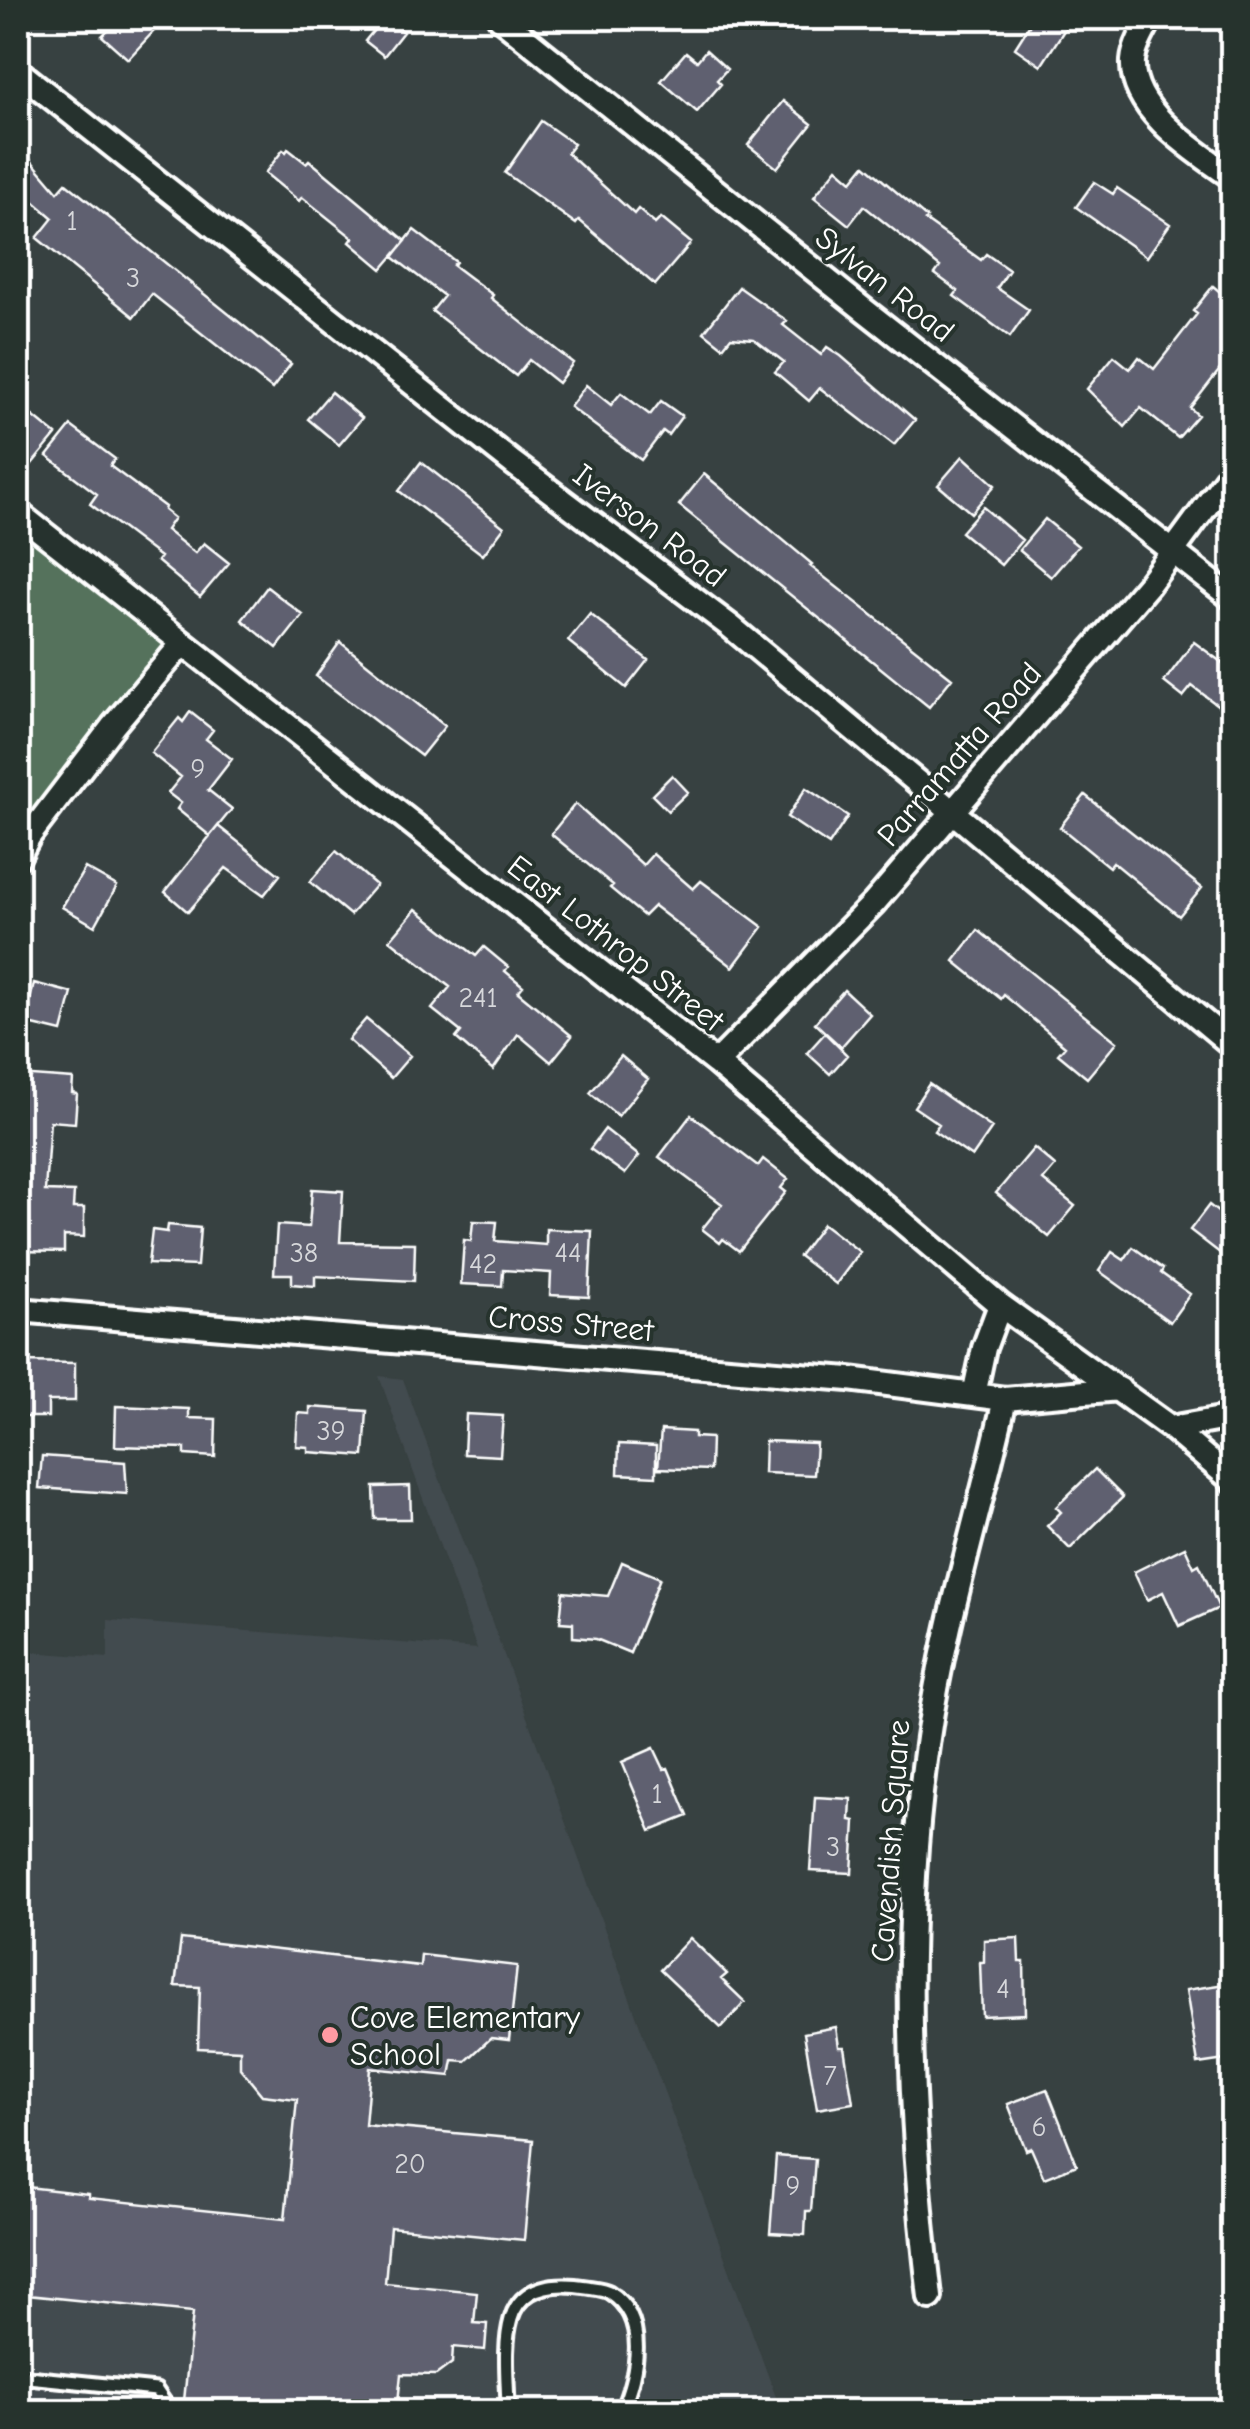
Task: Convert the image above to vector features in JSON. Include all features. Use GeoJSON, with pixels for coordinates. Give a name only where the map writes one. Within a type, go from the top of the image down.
{"type":"FeatureCollection","features":[{"type":"Feature","properties":{"kind":"street","name":"Sylvan Road"},"geometry":{"type":"LineString","coordinates":[[500,18],[1232,598]]}},
{"type":"Feature","properties":{"kind":"street"},"geometry":{"type":"LineString","coordinates":[[1151,18],[1133,60],[1136,81],[1159,122],[1232,177]]}},
{"type":"Feature","properties":{"kind":"street","name":"Iverson Road"},"geometry":{"type":"LineString","coordinates":[[18,71],[513,463],[730,626],[1232,1045]]}},
{"type":"Feature","properties":{"kind":"street","name":"Parramatta Road"},"geometry":{"type":"LineString","coordinates":[[716,1063],[874,903],[1148,585],[1232,471]]}},
{"type":"Feature","properties":{"kind":"street","name":"East Lothrop Street"},"geometry":{"type":"LineString","coordinates":[[18,513],[716,1063],[1000,1305],[1119,1389],[1232,1480]]}},
{"type":"Feature","properties":{"kind":"street"},"geometry":{"type":"LineString","coordinates":[[18,857],[29,836],[113,726],[183,643]]}},
{"type":"Feature","properties":{"kind":"street"},"geometry":{"type":"LineString","coordinates":[[974,1395],[984,1348],[1000,1305]]}},
{"type":"Feature","properties":{"kind":"street","name":"Cross Street"},"geometry":{"type":"LineString","coordinates":[[18,1310],[849,1379],[1005,1399],[1119,1389]]}},
{"type":"Feature","properties":{"kind":"street","name":"Cavendish Square"},"geometry":{"type":"LineString","coordinates":[[930,2296],[919,2202],[913,2088],[911,1914],[927,1741],[1005,1399]]}},
{"type":"Feature","properties":{"kind":"street"},"geometry":{"type":"LineString","coordinates":[[1170,1428],[1232,1417]]}},
{"type":"Feature","properties":{"kind":"lane"},"geometry":{"type":"LineString","coordinates":[[508,2412],[511,2317],[525,2296],[544,2284],[572,2284],[608,2291],[630,2316],[638,2344],[631,2390],[621,2412]]}},
{"type":"Feature","properties":{"kind":"lane"},"geometry":{"type":"LineString","coordinates":[[18,2376],[156,2390],[171,2412]]}},
{"type":"Feature","properties":{"kind":"shaded area","name":"Cove Elementary School"},"geometry":{"type":"Polygon","coordinates":[[[379,1376],[403,1379],[781,2411],[18,2411],[18,1651],[108,1658],[108,1620],[477,1649],[379,1376]]]}},
{"type":"Feature","properties":{"kind":"green space"},"geometry":{"type":"Polygon","coordinates":[[[18,526],[183,643],[18,864],[18,526]]]}},
{"type":"Feature","properties":{"kind":"building"},"geometry":{"type":"Polygon","coordinates":[[[119,18],[166,18],[128,59],[102,36],[119,18]]]}},
{"type":"Feature","properties":{"kind":"building"},"geometry":{"type":"Polygon","coordinates":[[[384,18],[403,32],[384,56],[365,41],[384,18]]]}},
{"type":"Feature","properties":{"kind":"building"},"geometry":{"type":"Polygon","coordinates":[[[1034,18],[1072,18],[1041,66],[1015,48],[1034,18]]]}},
{"type":"Feature","properties":{"kind":"building"},"geometry":{"type":"Polygon","coordinates":[[[706,50],[727,69],[717,80],[721,84],[697,112],[661,81],[686,52],[697,61],[706,50]]]}},
{"type":"Feature","properties":{"kind":"building"},"geometry":{"type":"Polygon","coordinates":[[[783,101],[812,124],[777,168],[748,145],[783,101]]]}},
{"type":"Feature","properties":{"kind":"building"},"geometry":{"type":"Polygon","coordinates":[[[541,121],[574,144],[567,153],[634,214],[638,209],[655,224],[661,218],[691,243],[655,285],[579,220],[576,224],[505,173],[541,121]]]}},
{"type":"Feature","properties":{"kind":"building"},"geometry":{"type":"Polygon","coordinates":[[[18,145],[58,192],[66,183],[291,364],[272,389],[152,294],[134,317],[37,238],[53,218],[18,188],[18,145]]]}},
{"type":"Feature","properties":{"kind":"building"},"geometry":{"type":"Polygon","coordinates":[[[288,149],[306,163],[309,160],[406,241],[382,269],[350,242],[353,238],[265,173],[288,149]]]}},
{"type":"Feature","properties":{"kind":"building"},"geometry":{"type":"Polygon","coordinates":[[[865,165],[925,220],[981,260],[986,254],[1009,270],[997,288],[1029,310],[1010,337],[954,296],[958,291],[935,274],[940,267],[864,206],[849,225],[814,197],[837,168],[852,181],[865,165]]]}},
{"type":"Feature","properties":{"kind":"building"},"geometry":{"type":"Polygon","coordinates":[[[1094,182],[1113,194],[1117,188],[1170,224],[1147,257],[1076,207],[1094,182]]]}},
{"type":"Feature","properties":{"kind":"building"},"geometry":{"type":"Polygon","coordinates":[[[414,230],[573,363],[558,383],[529,360],[516,376],[432,311],[444,296],[393,257],[414,230]]]}},
{"type":"Feature","properties":{"kind":"building"},"geometry":{"type":"Polygon","coordinates":[[[1213,286],[1232,302],[1222,320],[1232,327],[1221,341],[1232,354],[1190,408],[1198,415],[1178,438],[1141,408],[1125,427],[1087,389],[1114,356],[1130,369],[1139,357],[1154,369],[1197,314],[1193,311],[1213,286]]]}},
{"type":"Feature","properties":{"kind":"building"},"geometry":{"type":"Polygon","coordinates":[[[739,287],[787,321],[783,325],[821,355],[827,347],[841,356],[915,420],[894,445],[820,388],[809,401],[775,372],[784,362],[754,339],[731,337],[723,347],[704,332],[739,287]]]}},
{"type":"Feature","properties":{"kind":"building"},"geometry":{"type":"Polygon","coordinates":[[[586,385],[611,405],[621,393],[650,415],[661,401],[682,416],[668,435],[663,431],[641,460],[570,407],[586,385]]]}},
{"type":"Feature","properties":{"kind":"building"},"geometry":{"type":"Polygon","coordinates":[[[331,392],[362,418],[339,445],[308,419],[331,392]]]}},
{"type":"Feature","properties":{"kind":"building"},"geometry":{"type":"Polygon","coordinates":[[[18,404],[56,435],[32,464],[18,452],[18,404]]]}},
{"type":"Feature","properties":{"kind":"building"},"geometry":{"type":"Polygon","coordinates":[[[71,426],[115,459],[110,466],[165,507],[174,518],[166,530],[195,553],[204,543],[229,563],[200,597],[157,561],[160,557],[90,504],[97,494],[47,456],[71,426]]]}},
{"type":"Feature","properties":{"kind":"building"},"geometry":{"type":"Polygon","coordinates":[[[963,456],[995,485],[971,513],[938,485],[963,456]]]}},
{"type":"Feature","properties":{"kind":"building"},"geometry":{"type":"Polygon","coordinates":[[[421,462],[504,527],[483,555],[399,491],[421,462]]]}},
{"type":"Feature","properties":{"kind":"building"},"geometry":{"type":"Polygon","coordinates":[[[704,474],[810,566],[952,678],[929,707],[679,505],[704,474]]]}},
{"type":"Feature","properties":{"kind":"building"},"geometry":{"type":"Polygon","coordinates":[[[983,507],[1022,540],[1001,565],[961,532],[983,507]]]}},
{"type":"Feature","properties":{"kind":"building"},"geometry":{"type":"Polygon","coordinates":[[[1045,519],[1078,546],[1051,577],[1019,550],[1045,519]]]}},
{"type":"Feature","properties":{"kind":"building"},"geometry":{"type":"Polygon","coordinates":[[[267,587],[303,615],[277,648],[242,620],[267,587]]]}},
{"type":"Feature","properties":{"kind":"building"},"geometry":{"type":"Polygon","coordinates":[[[590,614],[648,660],[626,688],[568,641],[590,614]]]}},
{"type":"Feature","properties":{"kind":"building"},"geometry":{"type":"Polygon","coordinates":[[[340,642],[445,726],[421,756],[316,676],[340,642]]]}},
{"type":"Feature","properties":{"kind":"building"},"geometry":{"type":"Polygon","coordinates":[[[1194,642],[1232,670],[1232,716],[1192,686],[1183,697],[1164,682],[1194,642]]]}},
{"type":"Feature","properties":{"kind":"building"},"geometry":{"type":"Polygon","coordinates":[[[190,712],[213,730],[206,739],[232,759],[208,790],[232,809],[210,836],[177,809],[181,803],[168,793],[181,777],[151,753],[179,718],[183,722],[190,712]]]}},
{"type":"Feature","properties":{"kind":"building"},"geometry":{"type":"Polygon","coordinates":[[[672,775],[688,792],[668,811],[652,795],[672,775]]]}},
{"type":"Feature","properties":{"kind":"building"},"geometry":{"type":"Polygon","coordinates":[[[806,788],[848,816],[829,845],[787,817],[806,788]]]}},
{"type":"Feature","properties":{"kind":"building"},"geometry":{"type":"Polygon","coordinates":[[[1085,795],[1202,888],[1179,916],[1113,862],[1109,867],[1060,827],[1085,795]]]}},
{"type":"Feature","properties":{"kind":"building"},"geometry":{"type":"Polygon","coordinates":[[[575,804],[643,865],[653,854],[693,889],[701,881],[763,927],[733,967],[654,906],[644,916],[551,834],[575,804]]]}},
{"type":"Feature","properties":{"kind":"building"},"geometry":{"type":"Polygon","coordinates":[[[218,826],[280,875],[264,895],[226,868],[188,912],[165,892],[218,826]]]}},
{"type":"Feature","properties":{"kind":"building"},"geometry":{"type":"Polygon","coordinates":[[[336,851],[376,885],[350,915],[310,882],[336,851]]]}},
{"type":"Feature","properties":{"kind":"building"},"geometry":{"type":"Polygon","coordinates":[[[85,868],[117,886],[95,926],[62,907],[85,868]]]}},
{"type":"Feature","properties":{"kind":"building"},"geometry":{"type":"Polygon","coordinates":[[[416,909],[476,956],[484,947],[523,986],[518,992],[572,1036],[551,1062],[518,1034],[493,1070],[456,1038],[461,1032],[432,1009],[450,987],[390,940],[416,909]]]}},
{"type":"Feature","properties":{"kind":"building"},"geometry":{"type":"Polygon","coordinates":[[[978,930],[1117,1042],[1087,1078],[1058,1054],[1065,1046],[1004,995],[1001,999],[954,961],[978,930]]]}},
{"type":"Feature","properties":{"kind":"building"},"geometry":{"type":"Polygon","coordinates":[[[34,983],[72,993],[62,1032],[25,1023],[34,983]]]}},
{"type":"Feature","properties":{"kind":"building"},"geometry":{"type":"Polygon","coordinates":[[[844,990],[870,1014],[841,1047],[815,1023],[844,990]]]}},
{"type":"Feature","properties":{"kind":"building"},"geometry":{"type":"Polygon","coordinates":[[[366,1019],[410,1056],[391,1078],[348,1040],[366,1019]]]}},
{"type":"Feature","properties":{"kind":"building"},"geometry":{"type":"Polygon","coordinates":[[[825,1033],[847,1055],[830,1074],[807,1053],[825,1033]]]}},
{"type":"Feature","properties":{"kind":"building"},"geometry":{"type":"Polygon","coordinates":[[[621,1056],[648,1079],[618,1116],[590,1093],[621,1056]]]}},
{"type":"Feature","properties":{"kind":"building"},"geometry":{"type":"Polygon","coordinates":[[[18,1075],[73,1079],[72,1093],[77,1094],[75,1123],[50,1121],[45,1191],[74,1192],[73,1208],[84,1208],[84,1237],[64,1236],[64,1252],[18,1251],[18,1075]]]}},
{"type":"Feature","properties":{"kind":"building"},"geometry":{"type":"Polygon","coordinates":[[[929,1084],[992,1128],[972,1157],[934,1131],[939,1124],[914,1107],[929,1084]]]}},
{"type":"Feature","properties":{"kind":"building"},"geometry":{"type":"Polygon","coordinates":[[[691,1115],[758,1166],[763,1159],[788,1179],[781,1188],[786,1192],[739,1251],[702,1229],[722,1204],[659,1157],[691,1115]]]}},
{"type":"Feature","properties":{"kind":"building"},"geometry":{"type":"Polygon","coordinates":[[[605,1129],[639,1156],[625,1174],[590,1149],[605,1129]]]}},
{"type":"Feature","properties":{"kind":"building"},"geometry":{"type":"Polygon","coordinates":[[[1034,1148],[1055,1166],[1043,1180],[1075,1206],[1049,1237],[996,1193],[1034,1148]]]}},
{"type":"Feature","properties":{"kind":"building"},"geometry":{"type":"Polygon","coordinates":[[[312,1189],[343,1191],[340,1242],[415,1243],[414,1281],[315,1276],[315,1286],[292,1284],[292,1274],[274,1274],[277,1225],[309,1227],[312,1189]]]}},
{"type":"Feature","properties":{"kind":"building"},"geometry":{"type":"Polygon","coordinates":[[[1209,1205],[1232,1223],[1232,1239],[1221,1254],[1190,1230],[1209,1205]]]}},
{"type":"Feature","properties":{"kind":"building"},"geometry":{"type":"Polygon","coordinates":[[[473,1221],[497,1222],[495,1241],[546,1245],[546,1229],[592,1231],[589,1297],[550,1295],[551,1273],[503,1270],[502,1286],[461,1284],[464,1240],[471,1241],[473,1221]]]}},
{"type":"Feature","properties":{"kind":"building"},"geometry":{"type":"Polygon","coordinates":[[[823,1224],[860,1252],[836,1284],[799,1256],[823,1224]]]}},
{"type":"Feature","properties":{"kind":"building"},"geometry":{"type":"Polygon","coordinates":[[[168,1225],[200,1228],[197,1266],[148,1264],[152,1230],[167,1232],[168,1225]]]}},
{"type":"Feature","properties":{"kind":"building"},"geometry":{"type":"Polygon","coordinates":[[[1133,1247],[1190,1294],[1170,1322],[1099,1271],[1112,1252],[1124,1260],[1133,1247]]]}},
{"type":"Feature","properties":{"kind":"building"},"geometry":{"type":"Polygon","coordinates":[[[23,1362],[75,1363],[75,1401],[48,1401],[48,1417],[18,1417],[23,1362]]]}},
{"type":"Feature","properties":{"kind":"building"},"geometry":{"type":"Polygon","coordinates":[[[116,1406],[189,1409],[189,1418],[216,1419],[215,1457],[185,1455],[185,1448],[115,1446],[116,1406]]]}},
{"type":"Feature","properties":{"kind":"building"},"geometry":{"type":"Polygon","coordinates":[[[310,1407],[367,1411],[364,1456],[308,1452],[308,1447],[296,1446],[298,1413],[310,1414],[310,1407]]]}},
{"type":"Feature","properties":{"kind":"building"},"geometry":{"type":"Polygon","coordinates":[[[466,1414],[503,1416],[500,1456],[464,1454],[466,1414]]]}},
{"type":"Feature","properties":{"kind":"building"},"geometry":{"type":"Polygon","coordinates":[[[661,1430],[694,1432],[694,1437],[711,1438],[710,1470],[658,1468],[661,1430]]]}},
{"type":"Feature","properties":{"kind":"building"},"geometry":{"type":"Polygon","coordinates":[[[765,1441],[816,1443],[814,1475],[764,1473],[765,1441]]]}},
{"type":"Feature","properties":{"kind":"building"},"geometry":{"type":"Polygon","coordinates":[[[619,1444],[656,1446],[656,1476],[618,1474],[619,1444]]]}},
{"type":"Feature","properties":{"kind":"building"},"geometry":{"type":"Polygon","coordinates":[[[42,1456],[125,1462],[127,1494],[39,1488],[42,1456]]]}},
{"type":"Feature","properties":{"kind":"building"},"geometry":{"type":"Polygon","coordinates":[[[1095,1469],[1123,1497],[1070,1549],[1047,1526],[1061,1512],[1056,1507],[1095,1469]]]}},
{"type":"Feature","properties":{"kind":"building"},"geometry":{"type":"Polygon","coordinates":[[[410,1486],[411,1519],[375,1519],[374,1487],[410,1486]]]}},
{"type":"Feature","properties":{"kind":"building"},"geometry":{"type":"Polygon","coordinates":[[[1185,1547],[1194,1567],[1199,1564],[1219,1608],[1179,1626],[1163,1592],[1147,1600],[1134,1572],[1185,1547]]]}},
{"type":"Feature","properties":{"kind":"building"},"geometry":{"type":"Polygon","coordinates":[[[622,1562],[660,1578],[630,1653],[596,1639],[573,1637],[573,1623],[560,1622],[563,1592],[608,1596],[622,1562]]]}},
{"type":"Feature","properties":{"kind":"building"},"geometry":{"type":"Polygon","coordinates":[[[654,1748],[664,1769],[668,1768],[688,1816],[651,1831],[622,1762],[654,1748]]]}},
{"type":"Feature","properties":{"kind":"building"},"geometry":{"type":"Polygon","coordinates":[[[815,1797],[851,1799],[850,1820],[855,1821],[852,1873],[810,1871],[815,1797]]]}},
{"type":"Feature","properties":{"kind":"building"},"geometry":{"type":"Polygon","coordinates":[[[690,1938],[727,1974],[721,1979],[745,2002],[721,2028],[660,1970],[690,1938]]]}},
{"type":"Feature","properties":{"kind":"building"},"geometry":{"type":"Polygon","coordinates":[[[1018,1938],[1019,1962],[1024,1962],[1025,2014],[982,2016],[980,1962],[984,1962],[984,1940],[1018,1938]]]}},
{"type":"Feature","properties":{"kind":"building"},"geometry":{"type":"Polygon","coordinates":[[[181,1939],[420,1966],[421,1955],[517,1966],[509,2040],[491,2038],[466,2061],[453,2060],[450,2076],[370,2068],[365,2125],[533,2140],[524,2240],[390,2227],[385,2283],[477,2292],[474,2323],[487,2324],[485,2350],[453,2347],[452,2363],[436,2375],[401,2374],[397,2412],[283,2412],[184,2401],[193,2312],[18,2294],[18,2186],[89,2194],[89,2198],[285,2219],[297,2099],[262,2095],[240,2068],[240,2050],[198,2048],[200,1987],[175,1986],[181,1939]]]}},
{"type":"Feature","properties":{"kind":"building"},"geometry":{"type":"Polygon","coordinates":[[[1225,1984],[1232,2059],[1198,2064],[1186,1990],[1225,1984]]]}},
{"type":"Feature","properties":{"kind":"building"},"geometry":{"type":"Polygon","coordinates":[[[836,2027],[839,2047],[844,2047],[853,2103],[817,2109],[804,2033],[836,2027]]]}},
{"type":"Feature","properties":{"kind":"building"},"geometry":{"type":"Polygon","coordinates":[[[1047,2089],[1077,2165],[1044,2178],[1031,2148],[1026,2150],[1008,2104],[1047,2089]]]}},
{"type":"Feature","properties":{"kind":"building"},"geometry":{"type":"Polygon","coordinates":[[[776,2156],[815,2159],[805,2235],[770,2233],[776,2156]]]}},
{"type":"Feature","properties":{"kind":"place","name":"Cove Elementary School"},"geometry":{"type":"Point","coordinates":[330,2035]}}]}
